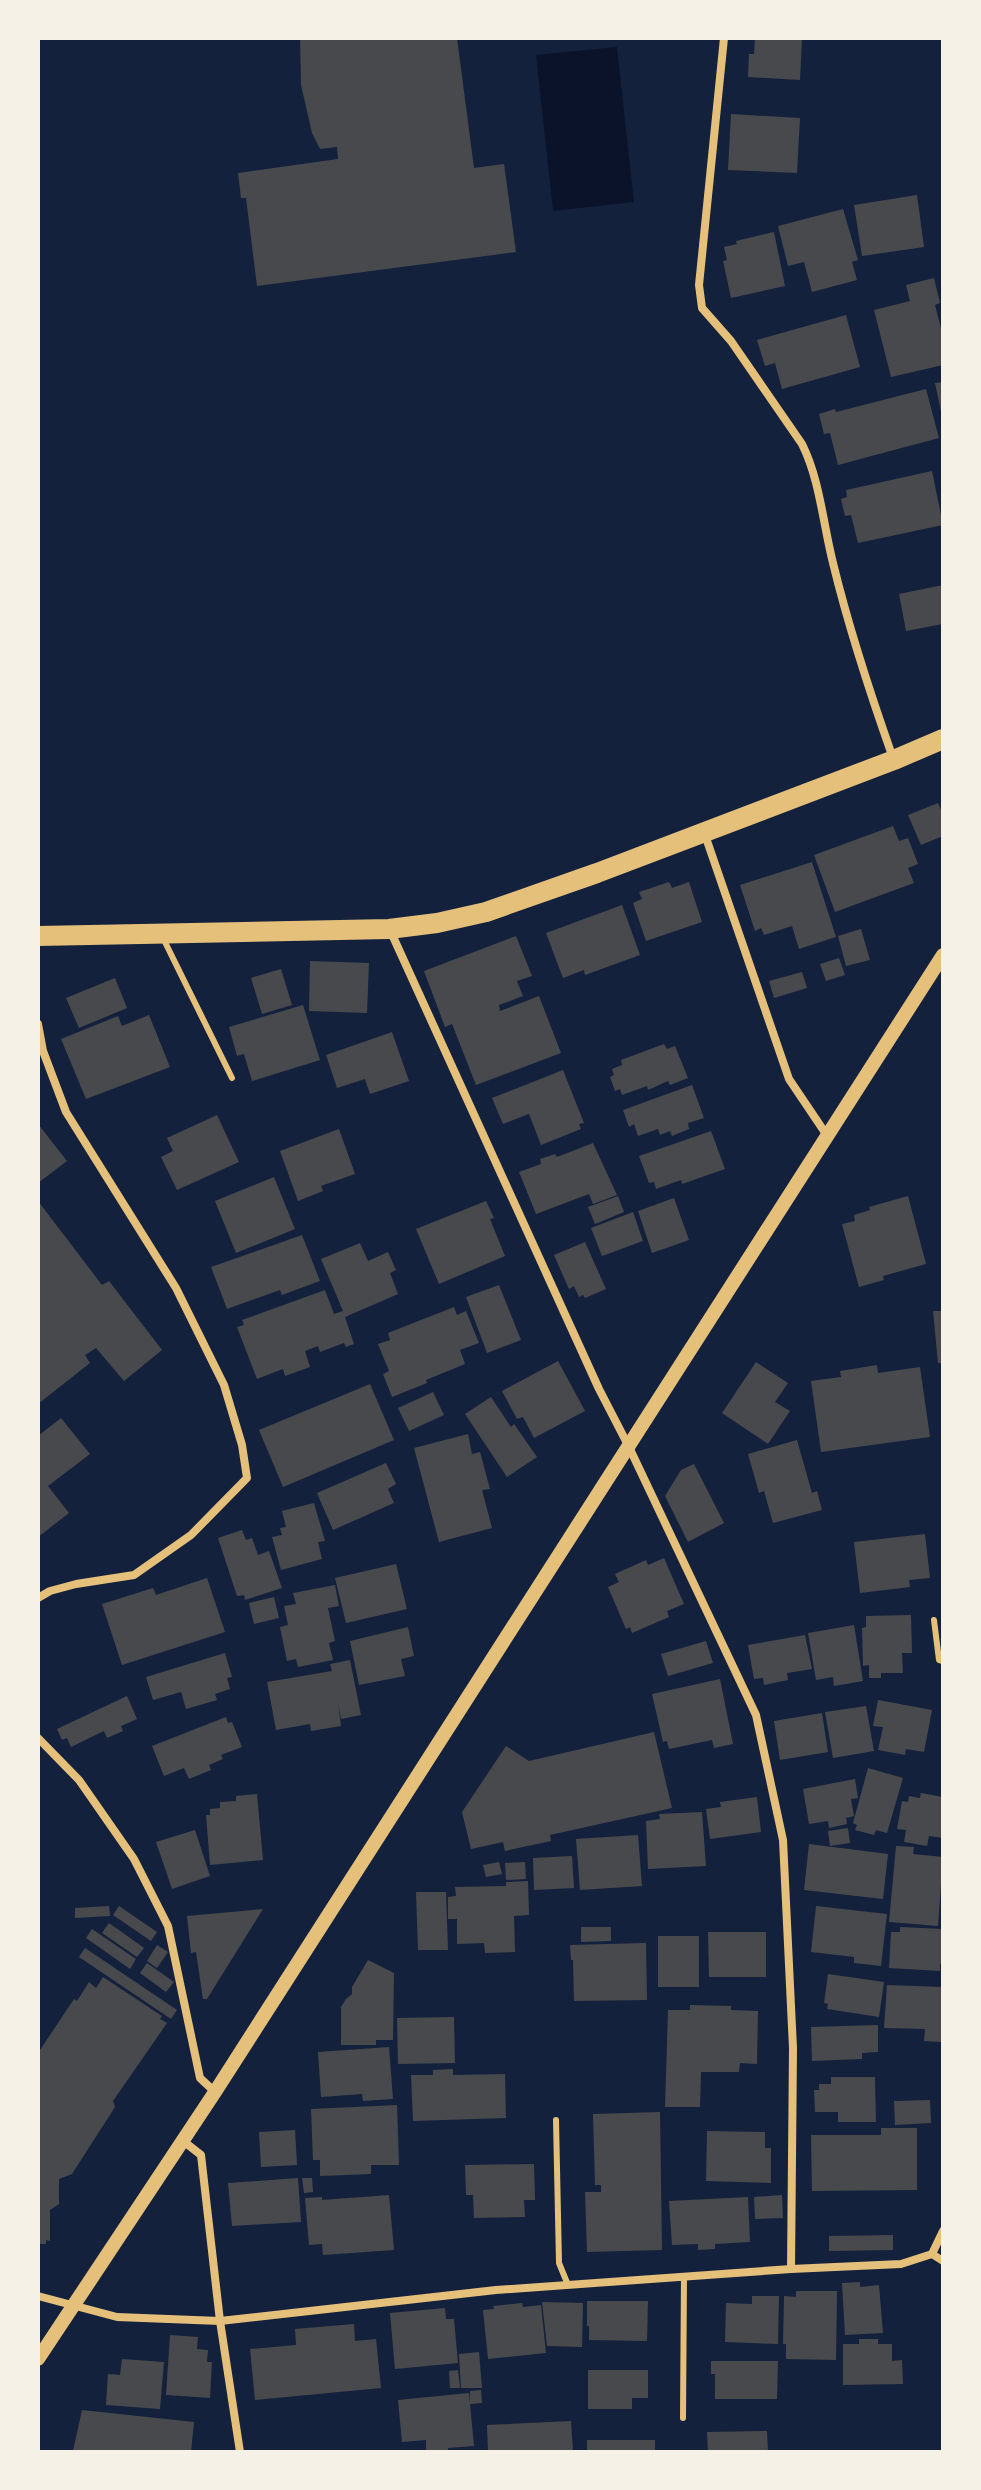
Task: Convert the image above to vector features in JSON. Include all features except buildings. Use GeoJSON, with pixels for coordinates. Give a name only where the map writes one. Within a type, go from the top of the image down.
{"type":"FeatureCollection","features":[{"type":"Feature","properties":{"kind":"main road"},"geometry":{"type":"LineString","coordinates":[[38,936],[389,929],[437,923],[486,912],[597,873],[943,739]]}},
{"type":"Feature","properties":{"kind":"street"},"geometry":{"type":"LineString","coordinates":[[724,38],[699,285],[702,308],[731,341],[802,444],[810,461],[861,668],[894,760]]}},
{"type":"Feature","properties":{"kind":"street"},"geometry":{"type":"LineString","coordinates":[[703,832],[789,1079],[826,1134]]}},
{"type":"Feature","properties":{"kind":"street"},"geometry":{"type":"LineString","coordinates":[[389,929],[599,1389],[756,1715],[783,1840],[793,2048],[791,2269]]}},
{"type":"Feature","properties":{"kind":"street"},"geometry":{"type":"LineString","coordinates":[[38,2359],[215,2092],[943,955]]}},
{"type":"Feature","properties":{"kind":"street"},"geometry":{"type":"LineString","coordinates":[[38,1024],[43,1051],[66,1112],[176,1288],[224,1385],[242,1445],[247,1478],[191,1535],[134,1575],[76,1584],[50,1591],[38,1598]]}},
{"type":"Feature","properties":{"kind":"street"},"geometry":{"type":"LineString","coordinates":[[38,1738],[79,1780],[134,1859],[168,1926],[200,2078],[215,2092]]}},
{"type":"Feature","properties":{"kind":"street"},"geometry":{"type":"LineString","coordinates":[[182,2140],[201,2155],[220,2321],[240,2452]]}},
{"type":"Feature","properties":{"kind":"street"},"geometry":{"type":"LineString","coordinates":[[38,2296],[117,2317],[220,2321],[496,2290],[901,2264],[932,2254],[943,2231]]}},
{"type":"Feature","properties":{"kind":"street"},"geometry":{"type":"LineString","coordinates":[[932,2254],[943,2261]]}},
{"type":"Feature","properties":{"kind":"lane"},"geometry":{"type":"LineString","coordinates":[[161,935],[232,1078]]}},
{"type":"Feature","properties":{"kind":"lane"},"geometry":{"type":"LineString","coordinates":[[934,1620],[939,1660],[943,1661]]}},
{"type":"Feature","properties":{"kind":"lane"},"geometry":{"type":"LineString","coordinates":[[556,2120],[559,2263],[568,2285]]}},
{"type":"Feature","properties":{"kind":"lane"},"geometry":{"type":"LineString","coordinates":[[683,2418],[684,2277]]}},
{"type":"Feature","properties":{"kind":"water"},"geometry":{"type":"Polygon","coordinates":[[[617,47],[634,202],[553,211],[536,55],[617,47]]]}}]}
